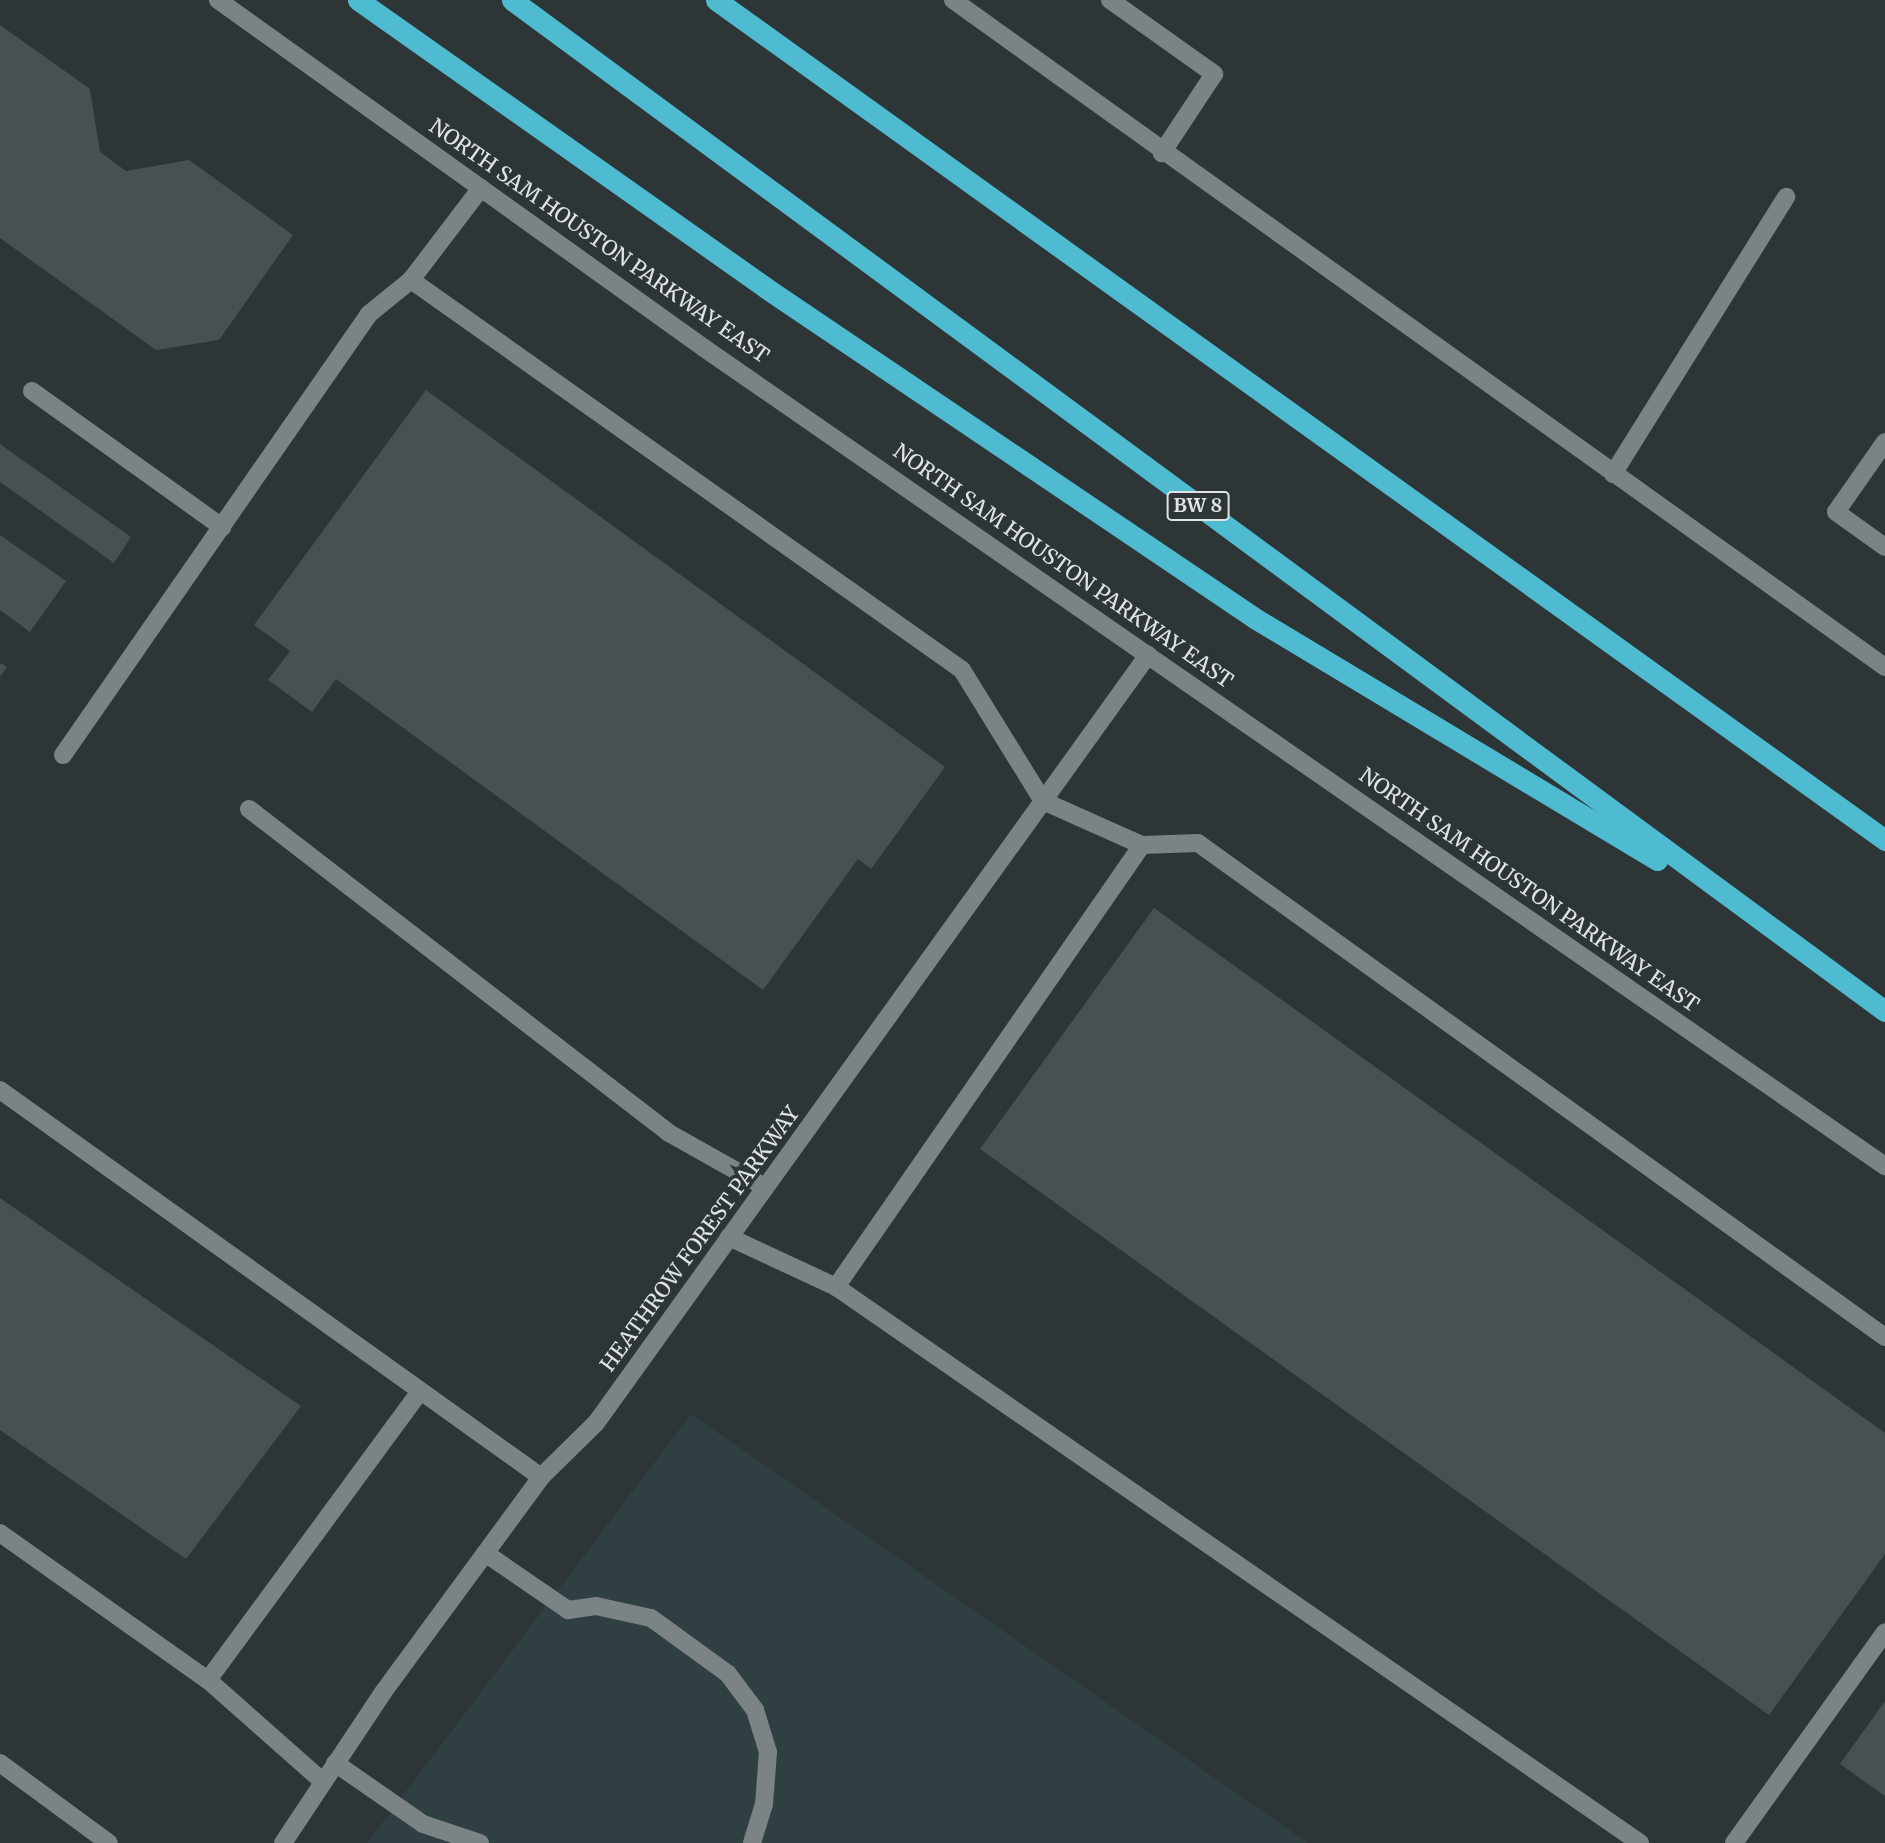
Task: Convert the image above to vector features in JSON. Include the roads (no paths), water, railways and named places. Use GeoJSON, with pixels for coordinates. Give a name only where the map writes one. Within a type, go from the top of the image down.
{"type":"FeatureCollection","features":[{"type":"Feature","properties":{"kind":"highway"},"geometry":{"type":"LineString","coordinates":[[358,0],[766,288],[1256,619],[1767,926]]}},
{"type":"Feature","properties":{"kind":"highway","name":"BW 8"},"geometry":{"type":"LineString","coordinates":[[512,0],[1885,1011]]}},
{"type":"Feature","properties":{"kind":"highway"},"geometry":{"type":"LineString","coordinates":[[716,0],[1885,840]]}},
{"type":"Feature","properties":{"kind":"main road","name":"NORTH SAM HOUSTON PARKWAY EAST"},"geometry":{"type":"LineString","coordinates":[[218,0],[481,188],[1148,655],[1885,1167]]}},
{"type":"Feature","properties":{"kind":"main road"},"geometry":{"type":"LineString","coordinates":[[953,0],[1161,153],[1885,667]]}},
{"type":"Feature","properties":{"kind":"main road"},"geometry":{"type":"LineString","coordinates":[[1110,0],[1214,74],[1161,153]]}},
{"type":"Feature","properties":{"kind":"main road"},"geometry":{"type":"LineString","coordinates":[[63,755],[369,314],[411,280],[481,188]]}},
{"type":"Feature","properties":{"kind":"main road"},"geometry":{"type":"LineString","coordinates":[[1613,474],[1786,197]]}},
{"type":"Feature","properties":{"kind":"main road"},"geometry":{"type":"LineString","coordinates":[[411,280],[962,670],[1043,801],[1142,845],[1198,843],[1885,1337]]}},
{"type":"Feature","properties":{"kind":"main road"},"geometry":{"type":"LineString","coordinates":[[32,391],[222,527]]}},
{"type":"Feature","properties":{"kind":"main road"},"geometry":{"type":"LineString","coordinates":[[1885,442],[1836,512],[1885,547]]}},
{"type":"Feature","properties":{"kind":"main road","name":"HEATHROW FOREST PARKWAY"},"geometry":{"type":"LineString","coordinates":[[282,1843],[335,1763],[485,1553],[541,1477],[596,1423],[1148,655]]}},
{"type":"Feature","properties":{"kind":"main road"},"geometry":{"type":"LineString","coordinates":[[249,809],[669,1133],[765,1187]]}},
{"type":"Feature","properties":{"kind":"main road"},"geometry":{"type":"LineString","coordinates":[[836,1287],[1142,845]]}},
{"type":"Feature","properties":{"kind":"main road"},"geometry":{"type":"LineString","coordinates":[[0,1090],[419,1394],[541,1477]]}},
{"type":"Feature","properties":{"kind":"main road"},"geometry":{"type":"LineString","coordinates":[[729,1237],[836,1287],[1640,1843]]}},
{"type":"Feature","properties":{"kind":"main road"},"geometry":{"type":"LineString","coordinates":[[208,1680],[419,1394]]}},
{"type":"Feature","properties":{"kind":"main road"},"geometry":{"type":"LineString","coordinates":[[0,1533],[208,1680],[322,1782]]}},
{"type":"Feature","properties":{"kind":"main road"},"geometry":{"type":"LineString","coordinates":[[485,1553],[568,1610],[596,1606],[651,1618],[728,1674],[755,1710],[768,1752],[764,1804],[752,1843]]}},
{"type":"Feature","properties":{"kind":"main road"},"geometry":{"type":"LineString","coordinates":[[1734,1843],[1885,1632]]}},
{"type":"Feature","properties":{"kind":"main road"},"geometry":{"type":"LineString","coordinates":[[0,1763],[108,1843]]}},
{"type":"Feature","properties":{"kind":"main road"},"geometry":{"type":"LineString","coordinates":[[335,1763],[423,1824],[480,1843]]}}]}
